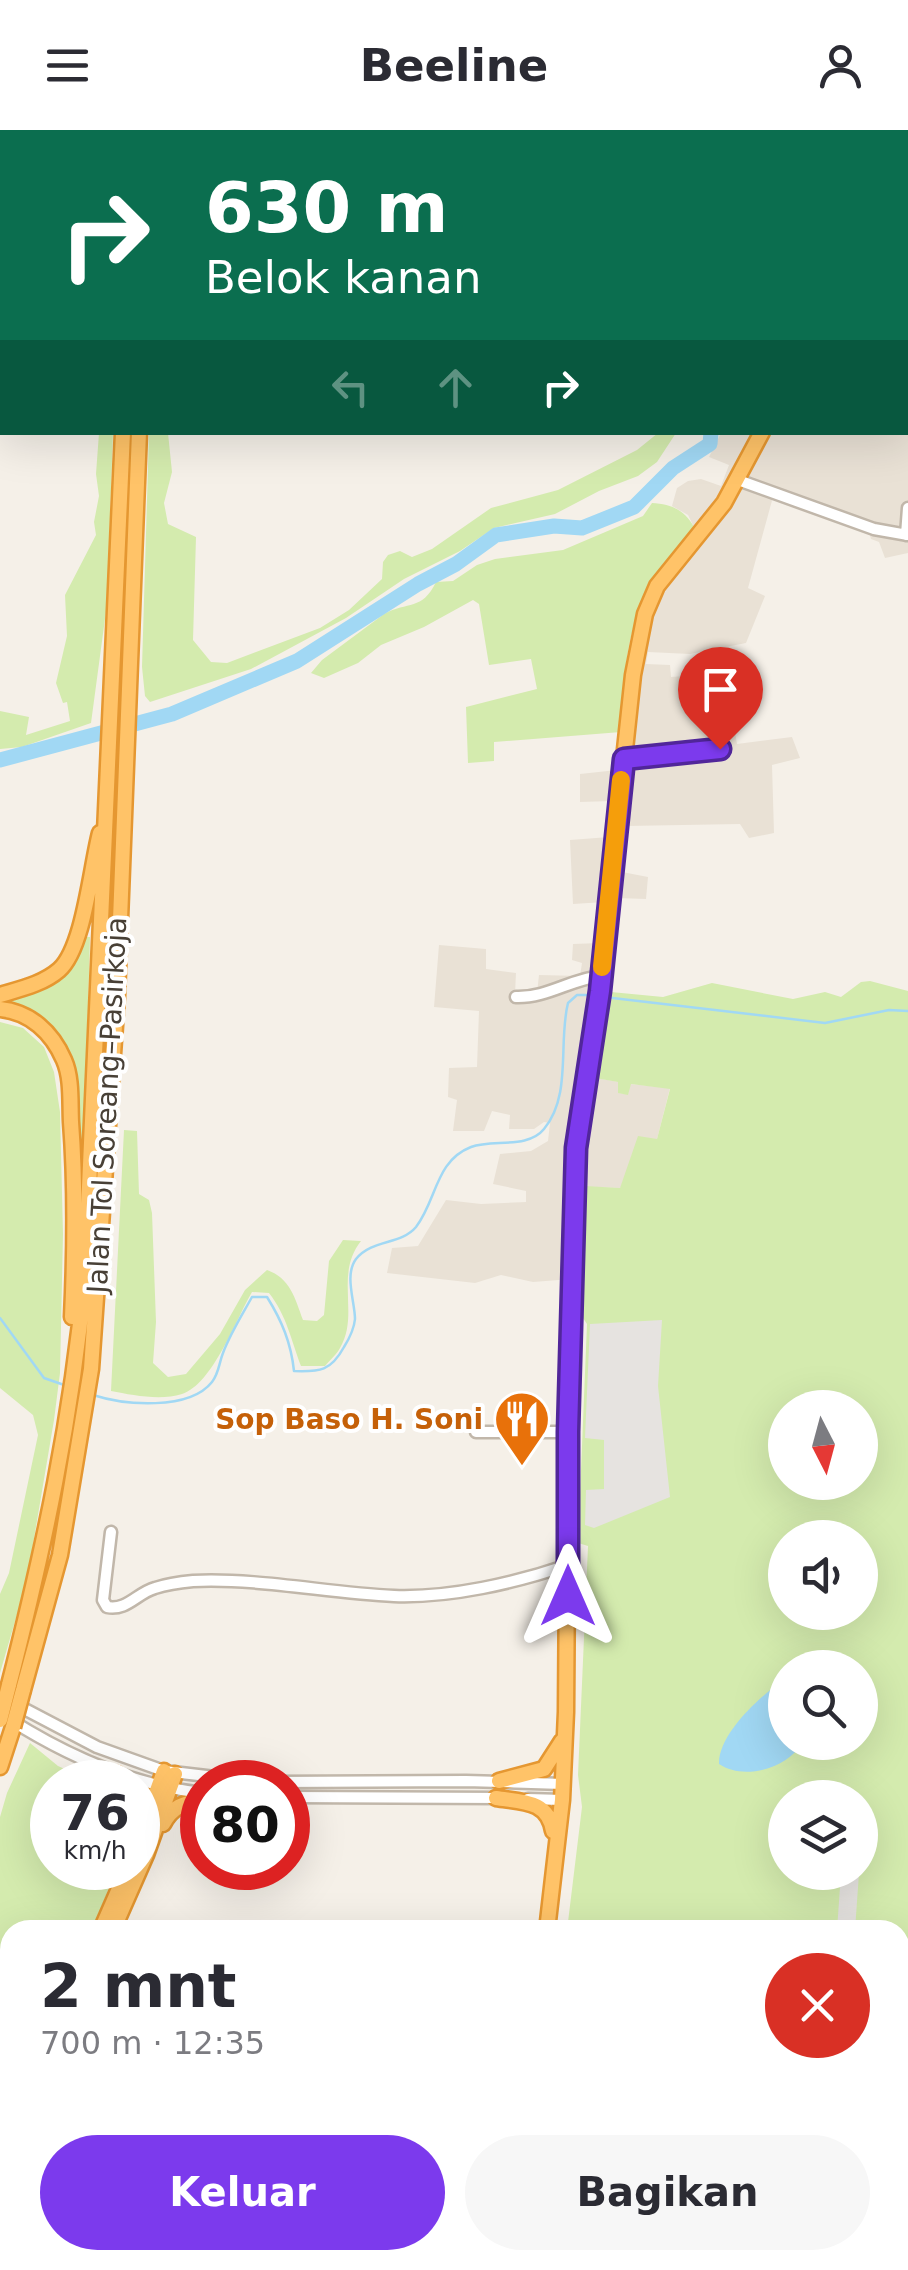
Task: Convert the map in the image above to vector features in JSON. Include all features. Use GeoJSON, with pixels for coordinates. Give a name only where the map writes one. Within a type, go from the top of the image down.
{"type":"FeatureCollection","features":[{"type":"Feature","properties":{"kind":"highway","name":"Jalan Tol Soreang–Pasirkoja"},"geometry":{"type":"LineString","coordinates":[[80,1367],[117,997],[116,767],[123,435]]}},
{"type":"Feature","properties":{"kind":"highway","name":"Jalan Tol Soreang–Pasirkoja"},"geometry":{"type":"LineString","coordinates":[[120,665],[139,435]]}},
{"type":"Feature","properties":{"kind":"highway"},"geometry":{"type":"LineString","coordinates":[[548,1920],[562,1792],[576,1148],[600,983],[633,675],[652,598],[665,573],[709,524],[738,480],[760,435]]}},
{"type":"Feature","properties":{"kind":"highway","name":"Jalan Tol Soreang–Pasirkoja"},"geometry":{"type":"LineString","coordinates":[[80,1367],[107,801],[116,767]]}},
{"type":"Feature","properties":{"kind":"highway"},"geometry":{"type":"LineString","coordinates":[[0,995],[40,982],[61,969],[75,946],[107,801]]}},
{"type":"Feature","properties":{"kind":"highway"},"geometry":{"type":"LineString","coordinates":[[0,1010],[24,1014],[35,1022],[52,1039],[65,1062],[76,1203],[80,1367],[76,1410],[4,1720],[0,1767]]}},
{"type":"Feature","properties":{"kind":"highway"},"geometry":{"type":"LineString","coordinates":[[498,1781],[544,1769],[564,1736]]}},
{"type":"Feature","properties":{"kind":"highway"},"geometry":{"type":"LineString","coordinates":[[160,1799],[170,1772]]}},
{"type":"Feature","properties":{"kind":"highway"},"geometry":{"type":"LineString","coordinates":[[496,1798],[530,1803],[545,1810],[551,1819],[556,1846]]}},
{"type":"Feature","properties":{"kind":"highway"},"geometry":{"type":"LineString","coordinates":[[160,1823],[180,1806]]}},
{"type":"Feature","properties":{"kind":"highway"},"geometry":{"type":"LineString","coordinates":[[105,1920],[118,1890]]}},
{"type":"Feature","properties":{"kind":"highway"},"geometry":{"type":"LineString","coordinates":[[116,1920],[126,1890]]}},
{"type":"Feature","properties":{"kind":"street"},"geometry":{"type":"LineString","coordinates":[[738,480],[879,531],[907,535],[908,508]]}},
{"type":"Feature","properties":{"kind":"street"},"geometry":{"type":"LineString","coordinates":[[624,759],[720,749]]}},
{"type":"Feature","properties":{"kind":"street"},"geometry":{"type":"LineString","coordinates":[[516,997],[535,997],[574,980],[600,983]]}},
{"type":"Feature","properties":{"kind":"street"},"geometry":{"type":"LineString","coordinates":[[476,1432],[568,1432]]}},
{"type":"Feature","properties":{"kind":"street"},"geometry":{"type":"LineString","coordinates":[[111,1532],[103,1600],[113,1609],[126,1606],[153,1588],[192,1581],[397,1596],[514,1580],[568,1565]]}},
{"type":"Feature","properties":{"kind":"street"},"geometry":{"type":"LineString","coordinates":[[11,1690],[97,1747],[180,1773]]}},
{"type":"Feature","properties":{"kind":"street"},"geometry":{"type":"LineString","coordinates":[[4,1720],[84,1760]]}},
{"type":"Feature","properties":{"kind":"street"},"geometry":{"type":"LineString","coordinates":[[310,1782],[498,1781],[562,1792]]}},
{"type":"Feature","properties":{"kind":"street"},"geometry":{"type":"LineString","coordinates":[[160,1787],[180,1790]]}},
{"type":"Feature","properties":{"kind":"street"},"geometry":{"type":"LineString","coordinates":[[310,1797],[496,1798],[562,1792]]}},
{"type":"Feature","properties":{"kind":"shaded area"},"geometry":{"type":"Polygon","coordinates":[[[720,435],[908,435],[908,553],[885,558],[879,542],[871,539],[869,532],[773,497],[748,588],[765,596],[746,643],[690,654],[648,652],[646,664],[670,665],[671,677],[697,675],[702,700],[729,697],[737,744],[792,737],[800,758],[772,765],[774,833],[749,838],[740,824],[626,826],[622,872],[648,877],[646,899],[617,898],[611,992],[604,1014],[596,1078],[619,1082],[619,1093],[628,1094],[630,1084],[670,1088],[657,1139],[620,1188],[585,1187],[584,1278],[533,1282],[501,1275],[475,1283],[387,1273],[392,1248],[418,1246],[446,1200],[481,1204],[526,1202],[526,1191],[493,1184],[500,1154],[531,1151],[548,1141],[550,1123],[544,1122],[534,1129],[509,1129],[510,1115],[492,1111],[484,1131],[453,1131],[457,1100],[448,1097],[449,1068],[477,1067],[479,1011],[434,1007],[439,945],[486,949],[486,969],[516,973],[515,994],[537,993],[539,975],[580,976],[582,963],[572,960],[573,944],[600,943],[604,902],[573,904],[570,840],[609,837],[612,801],[580,802],[580,774],[617,770],[628,656],[639,611],[645,596],[694,527],[688,515],[672,506],[677,488],[701,479],[721,486],[729,465],[709,457],[720,435]]]}},
{"type":"Feature","properties":{"kind":"shaded area"},"geometry":{"type":"Polygon","coordinates":[[[662,1320],[658,1386],[670,1497],[594,1528],[585,1525],[586,1490],[604,1489],[604,1440],[585,1438],[590,1324],[662,1320]]]}},
{"type":"Feature","properties":{"kind":"shaded area"},"geometry":{"type":"Polygon","coordinates":[[[840,1890],[858,1890],[856,1920],[838,1920],[840,1890]]]}},
{"type":"Feature","properties":{"kind":"green space"},"geometry":{"type":"Polygon","coordinates":[[[99,435],[113,435],[107,604],[91,723],[22,747],[0,749],[0,711],[29,717],[26,735],[70,721],[67,702],[63,703],[56,683],[67,636],[65,595],[96,535],[99,435]]]}},
{"type":"Feature","properties":{"kind":"green space"},"geometry":{"type":"Polygon","coordinates":[[[149,435],[168,435],[172,472],[164,503],[168,524],[196,537],[193,640],[211,662],[227,663],[320,628],[349,610],[382,579],[383,562],[388,555],[400,551],[412,557],[432,549],[491,508],[558,490],[637,450],[656,435],[675,435],[657,462],[638,476],[555,514],[494,528],[460,551],[404,579],[346,618],[251,669],[150,702],[145,696],[142,667],[149,435]]]}},
{"type":"Feature","properties":{"kind":"green space"},"geometry":{"type":"Polygon","coordinates":[[[652,503],[677,509],[694,527],[650,589],[638,614],[626,664],[621,732],[494,742],[494,761],[468,763],[466,707],[537,689],[531,659],[489,665],[479,604],[473,600],[381,645],[358,663],[324,678],[311,673],[322,660],[384,614],[425,597],[436,582],[453,581],[477,565],[495,559],[563,550],[643,516],[652,503]]]}},
{"type":"Feature","properties":{"kind":"green space"},"geometry":{"type":"Polygon","coordinates":[[[86,937],[90,937],[84,1157],[80,1157],[75,1083],[60,1037],[46,1020],[27,1009],[0,1005],[0,1000],[30,993],[53,982],[71,964],[86,937]]]}},
{"type":"Feature","properties":{"kind":"green space"},"geometry":{"type":"Polygon","coordinates":[[[870,981],[908,991],[908,1920],[568,1920],[582,1807],[578,1775],[588,1546],[575,1542],[587,1324],[583,1318],[585,1186],[620,1188],[638,1136],[657,1139],[670,1089],[631,1084],[628,1095],[618,1093],[618,1082],[595,1078],[604,1014],[611,992],[663,997],[712,983],[793,999],[825,992],[841,997],[861,982],[870,981]]]}},
{"type":"Feature","properties":{"kind":"green space"},"geometry":{"type":"Polygon","coordinates":[[[0,1022],[23,1028],[44,1047],[54,1072],[60,1112],[63,1234],[60,1373],[54,1420],[27,1580],[0,1673],[0,1594],[9,1573],[38,1435],[33,1415],[0,1388],[0,1022]]]}},
{"type":"Feature","properties":{"kind":"green space"},"geometry":{"type":"Polygon","coordinates":[[[124,1130],[137,1131],[139,1194],[149,1200],[152,1213],[156,1322],[153,1363],[168,1377],[186,1374],[220,1334],[245,1290],[267,1270],[286,1284],[303,1320],[317,1321],[324,1315],[329,1261],[343,1240],[361,1241],[349,1267],[346,1335],[325,1366],[301,1366],[275,1302],[269,1293],[252,1292],[214,1364],[193,1388],[165,1397],[111,1391],[124,1130]]]}},
{"type":"Feature","properties":{"kind":"green space"},"geometry":{"type":"Polygon","coordinates":[[[30,1743],[51,1760],[30,1760],[30,1890],[108,1890],[96,1920],[0,1920],[0,1817],[30,1743]]]}},
{"type":"Feature","properties":{"kind":"water"},"geometry":{"type":"Polygon","coordinates":[[[768,1692],[768,1760],[785,1760],[753,1771],[719,1764],[733,1728],[768,1692]]]}},
{"type":"Feature","properties":{"kind":"waterway"},"geometry":{"type":"LineString","coordinates":[[0,760],[172,714],[297,661],[456,564],[496,535],[554,526],[582,528],[634,507],[673,468],[710,444],[711,435]]}},
{"type":"Feature","properties":{"kind":"waterway"},"geometry":{"type":"LineString","coordinates":[[93,1395],[156,1403],[188,1398],[202,1391],[214,1379],[229,1339],[252,1297],[267,1297],[288,1342],[294,1371],[318,1370],[329,1365],[354,1327],[350,1281],[356,1259],[370,1248],[403,1237],[416,1227],[443,1171],[459,1153],[480,1145],[529,1139],[544,1129],[558,1101],[568,1003],[577,995],[592,995]]}},
{"type":"Feature","properties":{"kind":"waterway"},"geometry":{"type":"LineString","coordinates":[[604,997],[825,1023],[889,1010],[908,1011]]}},
{"type":"Feature","properties":{"kind":"waterway"},"geometry":{"type":"LineString","coordinates":[[0,1318],[44,1378],[67,1386]]}},
{"type":"Feature","properties":{"kind":"slow traffic"},"geometry":{"type":"LineString","coordinates":[[602,967],[621,780]]}},
{"type":"Feature","properties":{"kind":"place","name":"Sop Baso H. Soni"},"geometry":{"type":"Point","coordinates":[522,1468]}},
{"type":"Feature","properties":{"kind":"route"},"geometry":{"type":"LineString","coordinates":[[568,1596],[576,1148],[600,991],[624,759],[720,749]]}}]}
